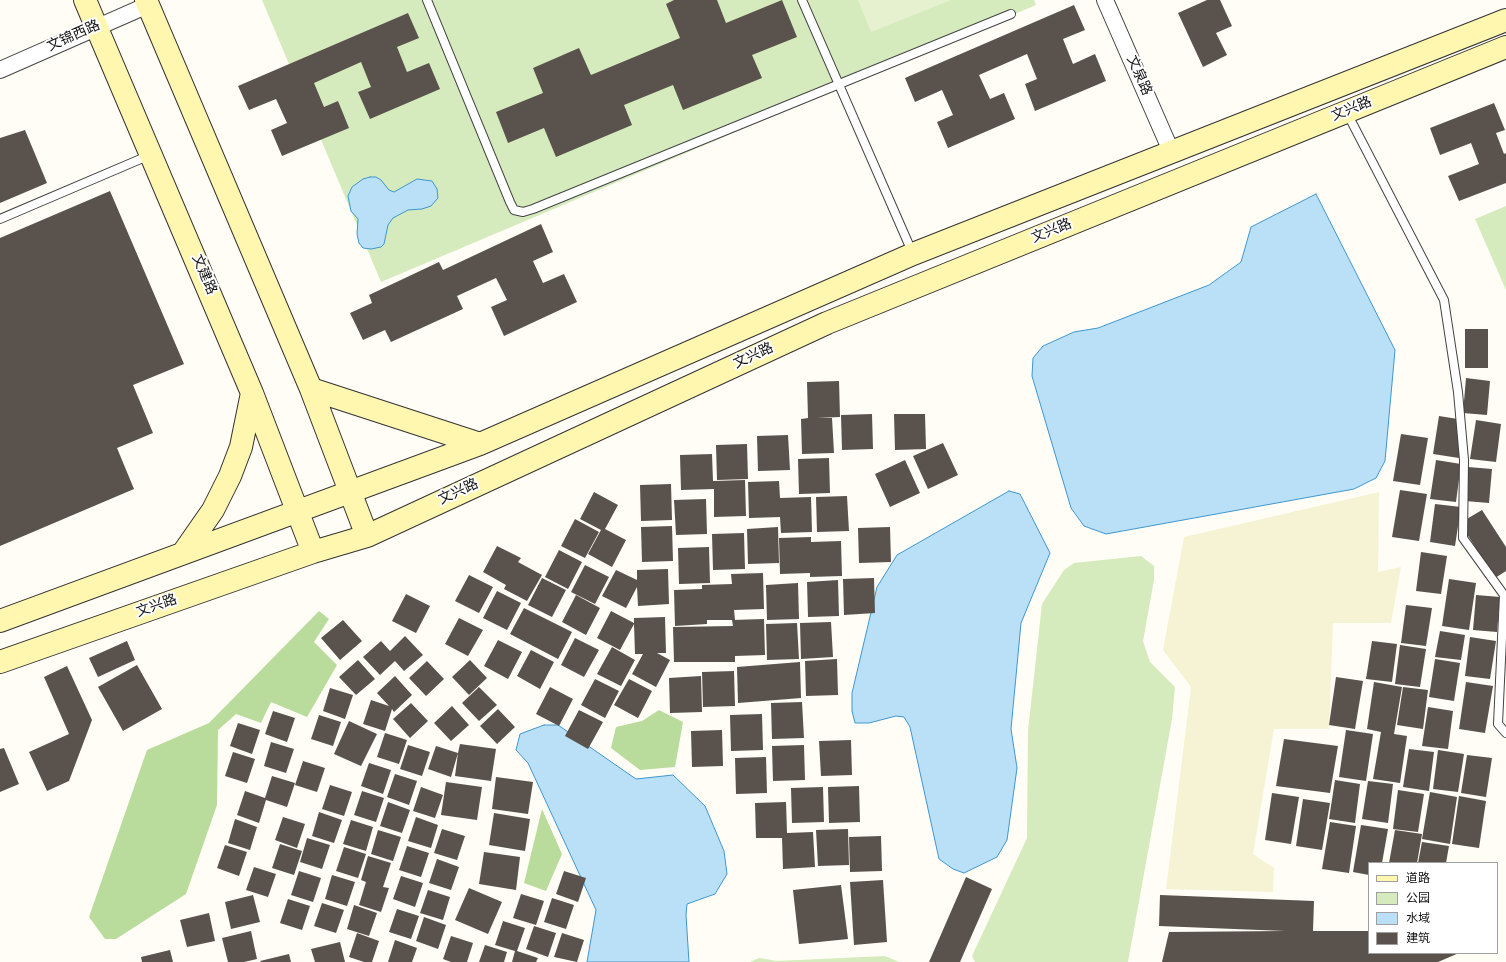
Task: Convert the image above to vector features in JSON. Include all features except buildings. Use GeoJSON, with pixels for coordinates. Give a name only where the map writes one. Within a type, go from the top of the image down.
{"type":"FeatureCollection","features":[{"type":"Feature","properties":{"kind":"street","name":"文建路"},"geometry":{"type":"LineString","coordinates":[[85,0],[152,154],[252,393],[313,552]]}},
{"type":"Feature","properties":{"kind":"street","name":"文泉路"},"geometry":{"type":"LineString","coordinates":[[1105,0],[1171,152]]}},
{"type":"Feature","properties":{"kind":"street","name":"文锦西路"},"geometry":{"type":"LineString","coordinates":[[0,70],[97,27],[147,2]]}},
{"type":"Feature","properties":{"kind":"street"},"geometry":{"type":"LineString","coordinates":[[147,2],[312,389],[367,536]]}},
{"type":"Feature","properties":{"kind":"street","name":"文兴路"},"geometry":{"type":"LineString","coordinates":[[0,622],[480,444],[913,254],[1506,20]]}},
{"type":"Feature","properties":{"kind":"street","name":"文兴路"},"geometry":{"type":"LineString","coordinates":[[0,662],[313,552],[367,536],[827,323],[1506,47]]}},
{"type":"Feature","properties":{"kind":"street"},"geometry":{"type":"LineString","coordinates":[[1377,72],[1387,96]]}},
{"type":"Feature","properties":{"kind":"street"},"geometry":{"type":"LineString","coordinates":[[312,389],[480,444]]}},
{"type":"Feature","properties":{"kind":"street"},"geometry":{"type":"LineString","coordinates":[[183,553],[213,510],[230,476],[241,447],[252,393]]}},
{"type":"Feature","properties":{"kind":"lane"},"geometry":{"type":"LineString","coordinates":[[428,0],[514,210],[523,212],[533,210],[1012,14]]}},
{"type":"Feature","properties":{"kind":"lane"},"geometry":{"type":"LineString","coordinates":[[802,0],[913,254]]}},
{"type":"Feature","properties":{"kind":"lane"},"geometry":{"type":"LineString","coordinates":[[1347,112],[1444,300],[1458,392],[1464,460],[1463,538],[1504,595],[1498,724],[1506,733]]}},
{"type":"Feature","properties":{"kind":"lane"},"geometry":{"type":"LineString","coordinates":[[0,219],[152,154]]}},
{"type":"Feature","properties":{"kind":"shaded area"},"geometry":{"type":"Polygon","coordinates":[[[1379,492],[1378,572],[1401,567],[1391,623],[1333,623],[1329,729],[1274,729],[1253,854],[1274,868],[1273,892],[1166,889],[1191,687],[1163,650],[1184,537],[1379,492]]]}},
{"type":"Feature","properties":{"kind":"green space"},"geometry":{"type":"Polygon","coordinates":[[[262,0],[1034,0],[1036,5],[381,282],[262,0]]]}},
{"type":"Feature","properties":{"kind":"green space"},"geometry":{"type":"Polygon","coordinates":[[[858,0],[951,0],[871,32],[858,0]]]}},
{"type":"Feature","properties":{"kind":"green space"},"geometry":{"type":"Polygon","coordinates":[[[1506,206],[1506,290],[1475,219],[1506,206]]]}},
{"type":"Feature","properties":{"kind":"green space"},"geometry":{"type":"Polygon","coordinates":[[[1141,556],[1154,566],[1154,580],[1143,641],[1150,662],[1175,687],[1172,719],[1128,962],[975,962],[972,956],[1027,838],[1028,731],[1042,604],[1064,570],[1074,563],[1141,556]]]}},
{"type":"Feature","properties":{"kind":"green space"},"geometry":{"type":"Polygon","coordinates":[[[319,611],[329,619],[314,642],[337,665],[307,717],[271,702],[261,723],[236,714],[218,730],[217,805],[186,894],[116,939],[105,939],[89,917],[147,750],[209,723],[319,611]]]}},
{"type":"Feature","properties":{"kind":"green space"},"geometry":{"type":"Polygon","coordinates":[[[659,710],[683,722],[675,767],[640,770],[611,748],[616,727],[642,721],[659,710]]]}},
{"type":"Feature","properties":{"kind":"green space"},"geometry":{"type":"Polygon","coordinates":[[[542,809],[562,854],[546,891],[524,883],[542,809]]]}},
{"type":"Feature","properties":{"kind":"green space"},"geometry":{"type":"Polygon","coordinates":[[[885,956],[899,962],[750,962],[759,958],[777,961],[885,956]]]}},
{"type":"Feature","properties":{"kind":"water"},"geometry":{"type":"Polygon","coordinates":[[[376,177],[381,180],[389,190],[394,192],[417,179],[432,181],[437,189],[438,198],[431,206],[422,209],[408,210],[393,218],[388,225],[384,244],[381,247],[371,249],[363,248],[359,243],[357,234],[358,219],[351,211],[348,196],[352,187],[363,179],[376,177]]]}},
{"type":"Feature","properties":{"kind":"water"},"geometry":{"type":"Polygon","coordinates":[[[1316,194],[1395,350],[1385,461],[1376,478],[1354,489],[1106,534],[1084,526],[1071,508],[1032,376],[1033,358],[1043,346],[1074,332],[1098,328],[1209,285],[1241,262],[1251,227],[1316,194]]]}},
{"type":"Feature","properties":{"kind":"water"},"geometry":{"type":"Polygon","coordinates":[[[1009,491],[1020,494],[1050,553],[1021,623],[1011,729],[1017,768],[1007,840],[997,857],[964,873],[953,869],[939,859],[910,727],[904,717],[896,716],[869,723],[855,723],[852,711],[852,693],[877,587],[897,555],[1009,491]]]}},
{"type":"Feature","properties":{"kind":"water"},"geometry":{"type":"Polygon","coordinates":[[[544,725],[558,725],[636,779],[673,775],[705,806],[724,851],[727,874],[715,894],[687,904],[686,915],[689,962],[587,962],[596,910],[528,763],[516,750],[520,734],[544,725]]]}}]}
